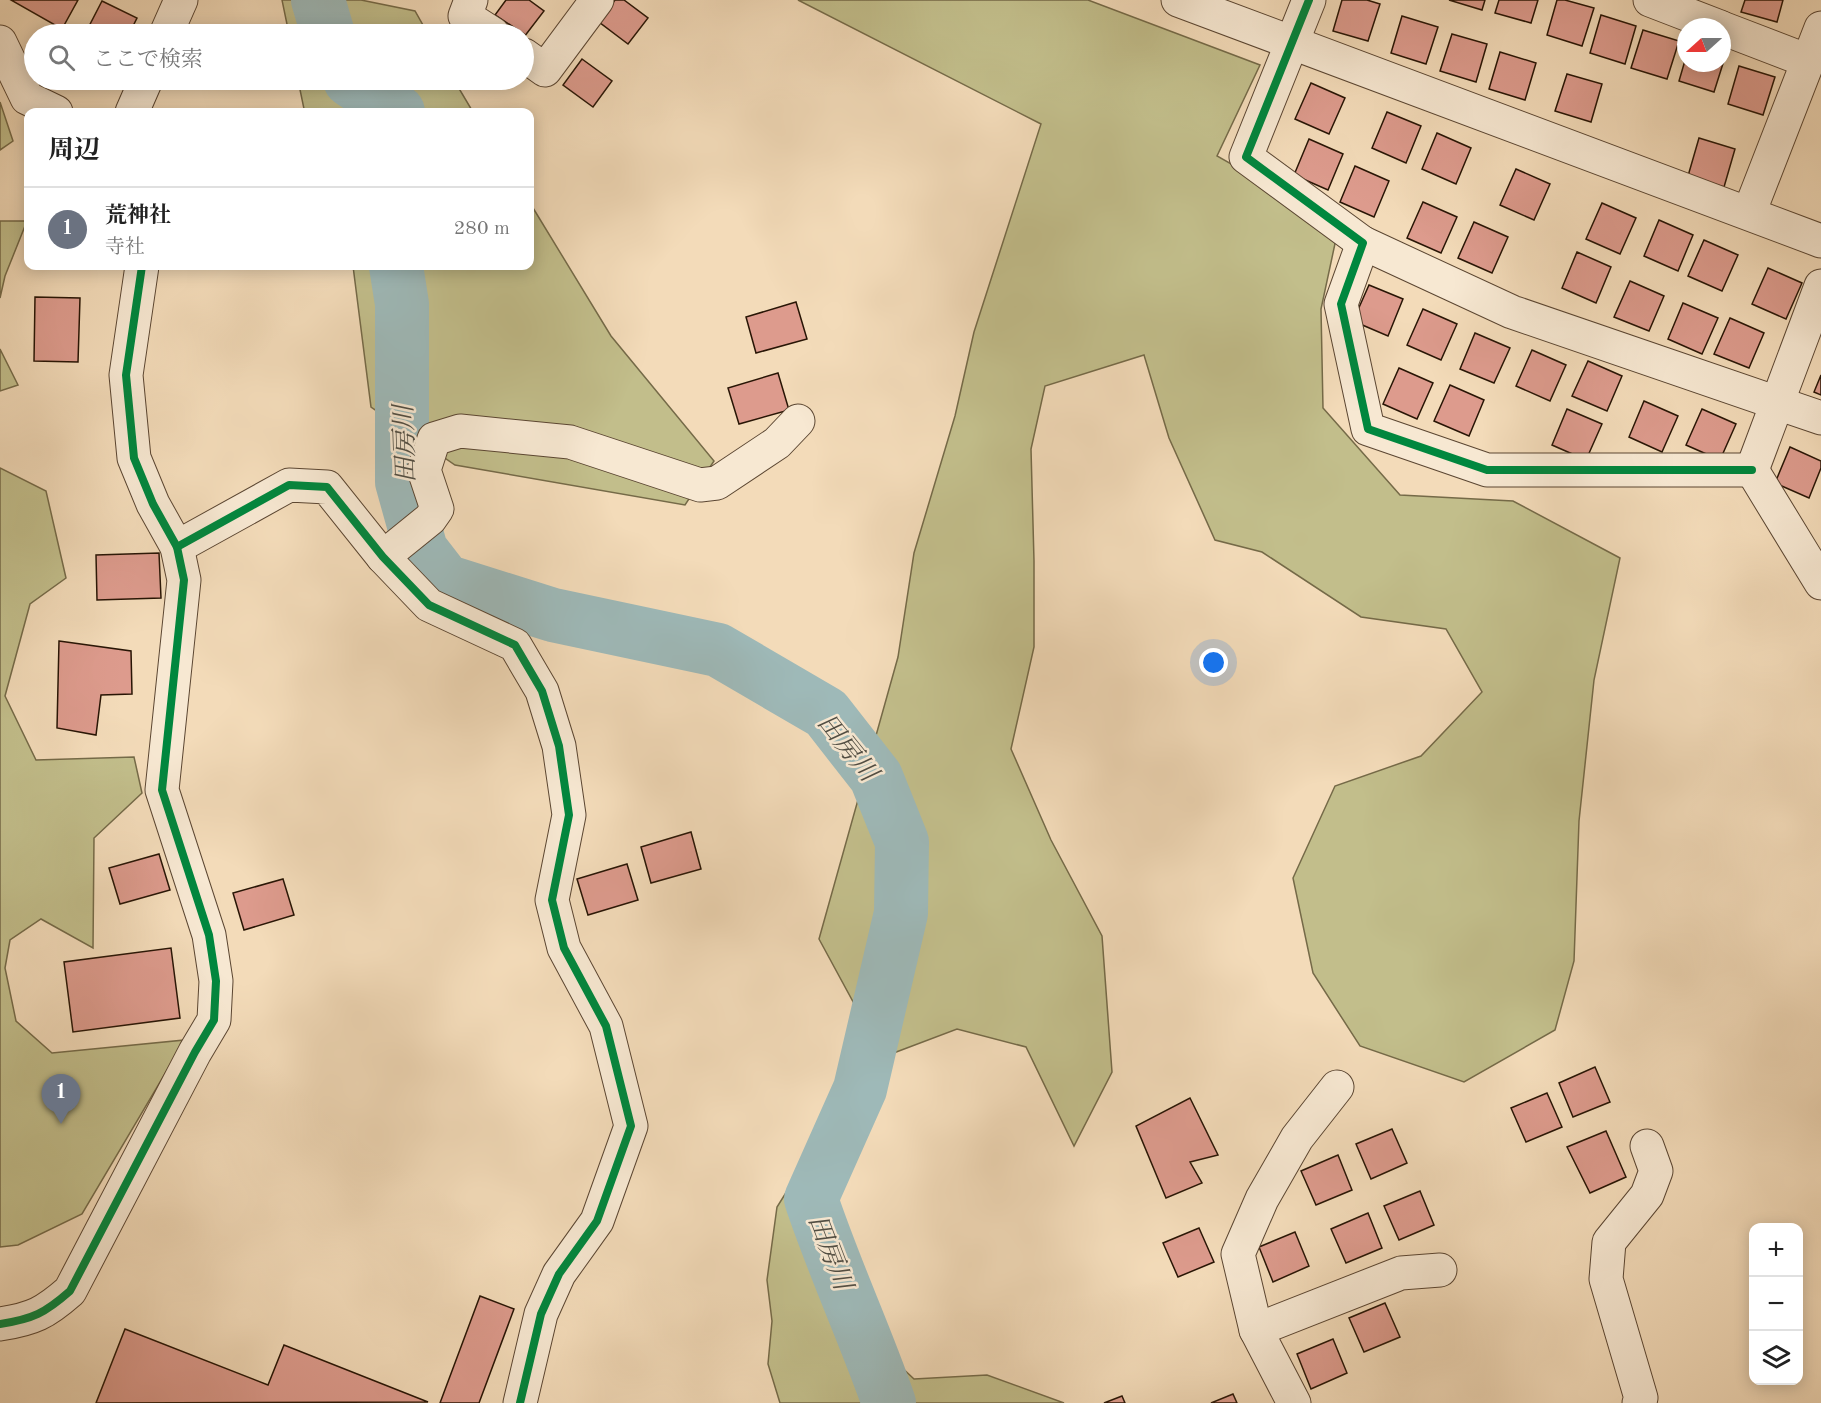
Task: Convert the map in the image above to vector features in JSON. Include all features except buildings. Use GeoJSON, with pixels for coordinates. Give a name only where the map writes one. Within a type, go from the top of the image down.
{"type":"FeatureCollection","features":[{"type":"Feature","properties":{"kind":"street"},"geometry":{"type":"LineString","coordinates":[[471,0],[465,16],[477,24]]}},
{"type":"Feature","properties":{"kind":"street"},"geometry":{"type":"LineString","coordinates":[[534,63],[545,70],[597,0]]}},
{"type":"Feature","properties":{"kind":"street"},"geometry":{"type":"LineString","coordinates":[[1178,0],[1821,241]]}},
{"type":"Feature","properties":{"kind":"street"},"geometry":{"type":"LineString","coordinates":[[1309,0],[1246,156],[1363,243],[1512,312],[1821,418]]}},
{"type":"Feature","properties":{"kind":"street"},"geometry":{"type":"LineString","coordinates":[[1650,0],[1697,18]]}},
{"type":"Feature","properties":{"kind":"street"},"geometry":{"type":"LineString","coordinates":[[1749,213],[1821,28]]}},
{"type":"Feature","properties":{"kind":"street"},"geometry":{"type":"LineString","coordinates":[[1731,31],[1808,61]]}},
{"type":"Feature","properties":{"kind":"street"},"geometry":{"type":"LineString","coordinates":[[0,42],[27,98],[48,108]]}},
{"type":"Feature","properties":{"kind":"street"},"geometry":{"type":"LineString","coordinates":[[134,108],[142,90]]}},
{"type":"Feature","properties":{"kind":"street"},"geometry":{"type":"LineString","coordinates":[[1363,243],[1341,304],[1368,429],[1487,470],[1752,470]]}},
{"type":"Feature","properties":{"kind":"street"},"geometry":{"type":"LineString","coordinates":[[0,1324],[23,1320],[49,1310],[70,1291],[214,1020],[216,981],[209,935],[162,790],[184,580],[177,547],[153,504],[134,458],[126,375],[141,270]]}},
{"type":"Feature","properties":{"kind":"street"},"geometry":{"type":"LineString","coordinates":[[1752,470],[1821,286]]}},
{"type":"Feature","properties":{"kind":"street"},"geometry":{"type":"LineString","coordinates":[[389,552],[430,519],[437,509],[424,470],[434,439],[460,430],[570,442],[700,485],[717,483],[777,443],[798,421]]}},
{"type":"Feature","properties":{"kind":"street"},"geometry":{"type":"LineString","coordinates":[[1752,470],[1821,583]]}},
{"type":"Feature","properties":{"kind":"street"},"geometry":{"type":"LineString","coordinates":[[177,547],[289,485],[327,487],[389,552],[429,605],[515,645],[542,692],[559,746],[569,815],[552,900],[564,948],[606,1026],[631,1125],[597,1221],[559,1274],[541,1314],[520,1403]]}},
{"type":"Feature","properties":{"kind":"street"},"geometry":{"type":"LineString","coordinates":[[1294,1403],[1256,1330],[1238,1254],[1262,1199],[1297,1138],[1337,1087]]}},
{"type":"Feature","properties":{"kind":"street"},"geometry":{"type":"LineString","coordinates":[[1639,1403],[1641,1398],[1606,1279],[1609,1242],[1647,1196],[1656,1171],[1647,1146]]}},
{"type":"Feature","properties":{"kind":"street"},"geometry":{"type":"LineString","coordinates":[[1256,1330],[1401,1273],[1440,1270]]}},
{"type":"Feature","properties":{"kind":"shaded area"},"geometry":{"type":"Polygon","coordinates":[[[282,0],[361,0],[415,11],[422,24],[287,24],[282,0]]]}},
{"type":"Feature","properties":{"kind":"shaded area"},"geometry":{"type":"Polygon","coordinates":[[[798,0],[1088,0],[1260,65],[1217,156],[1339,225],[1321,309],[1323,408],[1400,495],[1513,501],[1620,558],[1594,680],[1579,821],[1574,961],[1555,1030],[1464,1082],[1360,1046],[1313,973],[1293,878],[1335,786],[1421,756],[1482,692],[1446,629],[1361,617],[1262,552],[1215,540],[1169,438],[1144,355],[1045,386],[1031,449],[1034,647],[1011,749],[1051,840],[1102,936],[1112,1072],[1074,1146],[1026,1047],[957,1029],[883,1057],[819,939],[898,657],[914,553],[955,416],[974,332],[1041,124],[798,0]]]}},
{"type":"Feature","properties":{"kind":"shaded area"},"geometry":{"type":"Polygon","coordinates":[[[300,90],[460,90],[471,108],[304,108],[300,90]]]}},
{"type":"Feature","properties":{"kind":"shaded area"},"geometry":{"type":"Polygon","coordinates":[[[0,102],[13,141],[0,150],[0,102]]]}},
{"type":"Feature","properties":{"kind":"shaded area"},"geometry":{"type":"Polygon","coordinates":[[[534,210],[611,336],[714,461],[685,505],[455,465],[371,407],[354,270],[534,270],[534,210]]]}},
{"type":"Feature","properties":{"kind":"shaded area"},"geometry":{"type":"Polygon","coordinates":[[[0,221],[24,221],[24,228],[5,276],[0,298],[0,221]]]}},
{"type":"Feature","properties":{"kind":"shaded area"},"geometry":{"type":"Polygon","coordinates":[[[0,349],[18,385],[0,391],[0,349]]]}},
{"type":"Feature","properties":{"kind":"shaded area"},"geometry":{"type":"Polygon","coordinates":[[[0,468],[46,491],[66,578],[30,604],[5,696],[36,760],[134,757],[142,793],[94,838],[93,948],[41,919],[10,940],[5,968],[16,1021],[52,1053],[185,1040],[82,1214],[18,1245],[0,1247],[0,468]]]}},
{"type":"Feature","properties":{"kind":"shaded area"},"geometry":{"type":"Polygon","coordinates":[[[802,1167],[822,1174],[862,1330],[914,1379],[987,1375],[1064,1403],[780,1403],[768,1364],[772,1321],[767,1280],[777,1207],[802,1167]]]}},
{"type":"Feature","properties":{"kind":"waterway","name":"田房川"},"geometry":{"type":"LineString","coordinates":[[318,0],[325,24]]}},
{"type":"Feature","properties":{"kind":"waterway","name":"田房川"},"geometry":{"type":"LineString","coordinates":[[365,90],[392,108]]}},
{"type":"Feature","properties":{"kind":"waterway","name":"田房川"},"geometry":{"type":"LineString","coordinates":[[397,270],[402,304],[402,482],[421,550],[445,581],[553,615],[718,650],[826,713],[876,777],[902,842],[901,913],[860,1089],[811,1199],[889,1403]]}},
{"type":"Feature","properties":{"kind":"cycle path"},"geometry":{"type":"LineString","coordinates":[[1309,0],[1246,157],[1363,243],[1341,304],[1368,429],[1487,470],[1752,470]]}},
{"type":"Feature","properties":{"kind":"cycle path"},"geometry":{"type":"LineString","coordinates":[[0,1324],[38,1314],[70,1291],[214,1020],[216,981],[209,935],[162,790],[184,580],[177,547],[153,504],[134,458],[126,375],[141,270]]}},
{"type":"Feature","properties":{"kind":"cycle path"},"geometry":{"type":"LineString","coordinates":[[177,547],[289,485],[327,487],[383,557],[429,605],[515,645],[542,691],[559,746],[569,815],[552,900],[564,948],[606,1026],[631,1126],[597,1221],[559,1274],[541,1314],[520,1403]]}},
{"type":"Feature","properties":{"kind":"place","name":"荒神社"},"geometry":{"type":"Point","coordinates":[61,1124]}}]}
